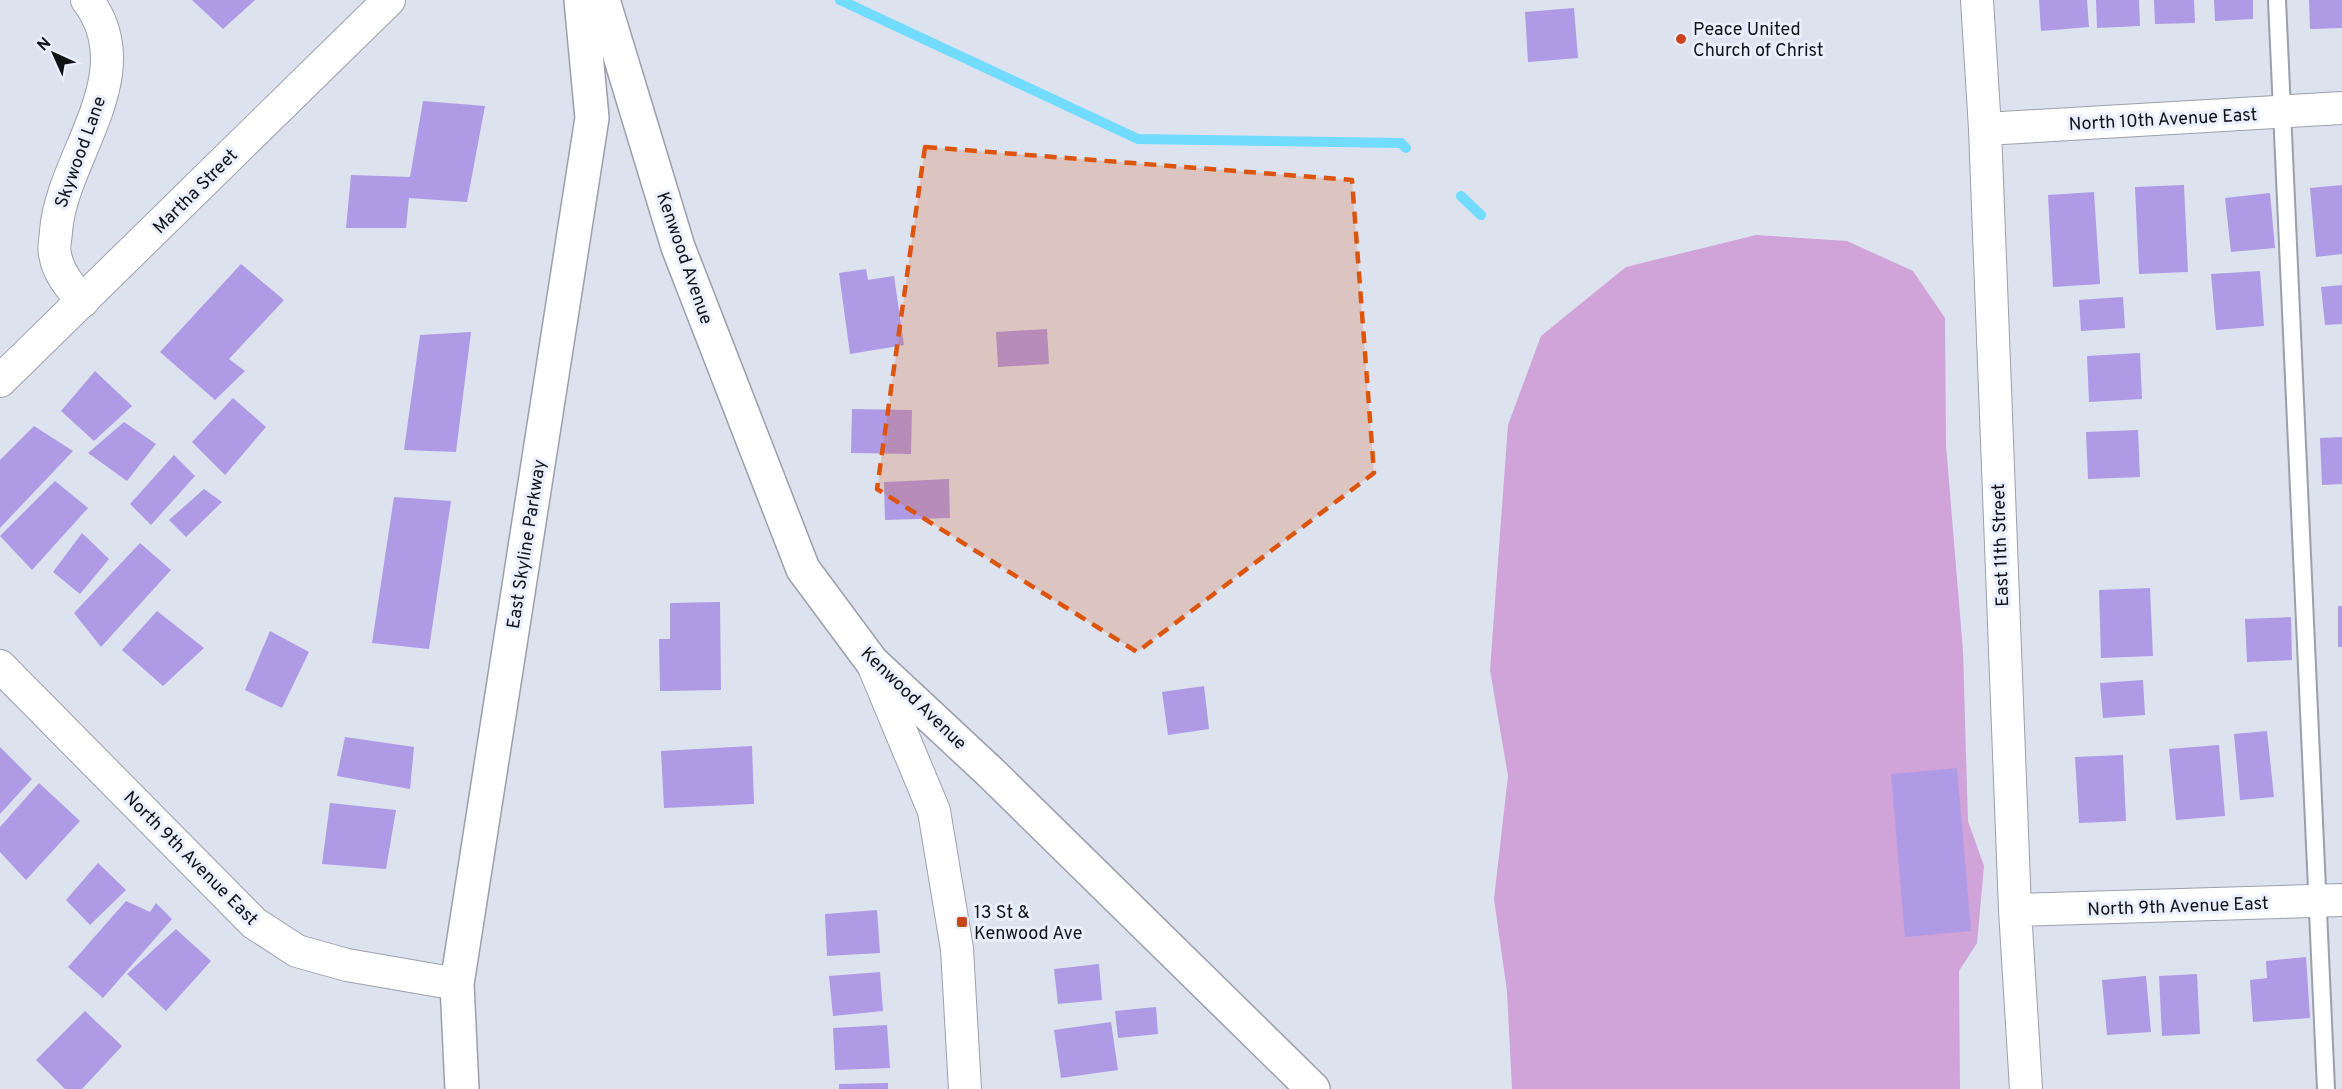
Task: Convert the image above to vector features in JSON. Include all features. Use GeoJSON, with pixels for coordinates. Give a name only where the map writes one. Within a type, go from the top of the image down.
{"type":"FeatureCollection","features":[{"type":"Feature","properties":{"kind":"street","name":"Skywood Lane"},"geometry":{"type":"LineString","coordinates":[[82,301],[66,283],[54,254],[58,211],[94,123],[105,81],[107,44],[96,11],[87,0]]}},
{"type":"Feature","properties":{"kind":"street","name":"Martha Street"},"geometry":{"type":"LineString","coordinates":[[0,381],[388,0]]}},
{"type":"Feature","properties":{"kind":"street","name":"East Skyline Parkway"},"geometry":{"type":"LineString","coordinates":[[462,1089],[457,984],[592,118],[581,0]]}},
{"type":"Feature","properties":{"kind":"street","name":"Kenwood Avenue"},"geometry":{"type":"LineString","coordinates":[[603,0],[678,247],[803,569],[872,662],[990,772],[1313,1089]]}},
{"type":"Feature","properties":{"kind":"street","name":"East 11th Street"},"geometry":{"type":"LineString","coordinates":[[1977,0],[2014,910],[2026,1089]]}},
{"type":"Feature","properties":{"kind":"street","name":"North 10th Avenue East"},"geometry":{"type":"LineString","coordinates":[[1984,129],[2342,108]]}},
{"type":"Feature","properties":{"kind":"street"},"geometry":{"type":"LineString","coordinates":[[872,662],[934,811],[957,949],[966,1089]]}},
{"type":"Feature","properties":{"kind":"street","name":"North 9th Avenue East"},"geometry":{"type":"LineString","coordinates":[[0,666],[254,923],[297,951],[347,965],[457,984]]}},
{"type":"Feature","properties":{"kind":"street","name":"North 9th Avenue East"},"geometry":{"type":"LineString","coordinates":[[2014,910],[2329,901]]}},
{"type":"Feature","properties":{"kind":"lane"},"geometry":{"type":"LineString","coordinates":[[2277,0],[2281,113],[2329,901],[2326,1089]]}},
{"type":"Feature","properties":{"kind":"highlighted area"},"geometry":{"type":"Polygon","coordinates":[[[925,147],[1352,180],[1374,473],[1137,652],[877,489],[925,147]]]}},
{"type":"Feature","properties":{"kind":"shaded area"},"geometry":{"type":"Polygon","coordinates":[[[1756,235],[1847,241],[1913,271],[1945,318],[1946,445],[1963,651],[1968,821],[1984,866],[1977,943],[1959,971],[1960,1089],[1512,1089],[1507,991],[1494,899],[1508,776],[1490,670],[1508,425],[1541,336],[1626,267],[1756,235]]]}},
{"type":"Feature","properties":{"kind":"building"},"geometry":{"type":"Polygon","coordinates":[[[192,0],[255,0],[223,29],[192,0]]]}},
{"type":"Feature","properties":{"kind":"building"},"geometry":{"type":"Polygon","coordinates":[[[2039,0],[2087,0],[2089,27],[2041,31],[2039,0]]]}},
{"type":"Feature","properties":{"kind":"building"},"geometry":{"type":"Polygon","coordinates":[[[2096,0],[2139,0],[2140,26],[2097,28],[2096,0]]]}},
{"type":"Feature","properties":{"kind":"building"},"geometry":{"type":"Polygon","coordinates":[[[2154,0],[2194,0],[2195,23],[2155,24],[2154,0]]]}},
{"type":"Feature","properties":{"kind":"building"},"geometry":{"type":"Polygon","coordinates":[[[2214,0],[2253,0],[2253,19],[2215,21],[2214,0]]]}},
{"type":"Feature","properties":{"kind":"building"},"geometry":{"type":"Polygon","coordinates":[[[2309,0],[2342,0],[2342,28],[2310,29],[2309,0]]]}},
{"type":"Feature","properties":{"kind":"building"},"geometry":{"type":"Polygon","coordinates":[[[1574,8],[1578,58],[1528,62],[1525,12],[1574,8]]]}},
{"type":"Feature","properties":{"kind":"building"},"geometry":{"type":"Polygon","coordinates":[[[423,101],[485,106],[467,202],[409,198],[406,228],[346,228],[351,175],[410,177],[423,101]]]}},
{"type":"Feature","properties":{"kind":"building"},"geometry":{"type":"Polygon","coordinates":[[[2184,185],[2188,272],[2139,274],[2135,187],[2184,185]]]}},
{"type":"Feature","properties":{"kind":"building"},"geometry":{"type":"Polygon","coordinates":[[[2342,185],[2342,254],[2316,257],[2310,188],[2342,185]]]}},
{"type":"Feature","properties":{"kind":"building"},"geometry":{"type":"Polygon","coordinates":[[[2094,192],[2100,284],[2053,287],[2048,195],[2094,192]]]}},
{"type":"Feature","properties":{"kind":"building"},"geometry":{"type":"Polygon","coordinates":[[[2270,193],[2275,248],[2231,252],[2225,198],[2270,193]]]}},
{"type":"Feature","properties":{"kind":"building"},"geometry":{"type":"Polygon","coordinates":[[[241,264],[284,300],[229,359],[245,371],[215,400],[160,352],[241,264]]]}},
{"type":"Feature","properties":{"kind":"building"},"geometry":{"type":"Polygon","coordinates":[[[866,269],[868,280],[894,276],[904,345],[850,354],[839,273],[866,269]]]}},
{"type":"Feature","properties":{"kind":"building"},"geometry":{"type":"Polygon","coordinates":[[[2260,271],[2264,326],[2216,330],[2211,274],[2260,271]]]}},
{"type":"Feature","properties":{"kind":"building"},"geometry":{"type":"Polygon","coordinates":[[[2342,285],[2342,324],[2325,325],[2321,287],[2342,285]]]}},
{"type":"Feature","properties":{"kind":"building"},"geometry":{"type":"Polygon","coordinates":[[[2123,297],[2125,328],[2081,331],[2079,300],[2123,297]]]}},
{"type":"Feature","properties":{"kind":"building"},"geometry":{"type":"Polygon","coordinates":[[[1047,329],[1049,364],[998,367],[996,332],[1047,329]]]}},
{"type":"Feature","properties":{"kind":"building"},"geometry":{"type":"Polygon","coordinates":[[[471,332],[456,452],[404,450],[420,335],[471,332]]]}},
{"type":"Feature","properties":{"kind":"building"},"geometry":{"type":"Polygon","coordinates":[[[2140,353],[2142,399],[2089,402],[2087,356],[2140,353]]]}},
{"type":"Feature","properties":{"kind":"building"},"geometry":{"type":"Polygon","coordinates":[[[95,371],[132,406],[94,441],[61,411],[95,371]]]}},
{"type":"Feature","properties":{"kind":"building"},"geometry":{"type":"Polygon","coordinates":[[[233,398],[266,427],[225,475],[192,442],[233,398]]]}},
{"type":"Feature","properties":{"kind":"building"},"geometry":{"type":"Polygon","coordinates":[[[852,409],[912,410],[911,454],[851,453],[852,409]]]}},
{"type":"Feature","properties":{"kind":"building"},"geometry":{"type":"Polygon","coordinates":[[[124,422],[156,444],[127,481],[88,453],[124,422]]]}},
{"type":"Feature","properties":{"kind":"building"},"geometry":{"type":"Polygon","coordinates":[[[34,426],[73,451],[0,528],[0,460],[34,426]]]}},
{"type":"Feature","properties":{"kind":"building"},"geometry":{"type":"Polygon","coordinates":[[[2138,430],[2140,477],[2088,479],[2086,432],[2138,430]]]}},
{"type":"Feature","properties":{"kind":"building"},"geometry":{"type":"Polygon","coordinates":[[[2342,437],[2342,484],[2322,485],[2320,438],[2342,437]]]}},
{"type":"Feature","properties":{"kind":"building"},"geometry":{"type":"Polygon","coordinates":[[[174,455],[195,476],[151,525],[130,504],[174,455]]]}},
{"type":"Feature","properties":{"kind":"building"},"geometry":{"type":"Polygon","coordinates":[[[949,479],[950,518],[885,520],[884,482],[949,479]]]}},
{"type":"Feature","properties":{"kind":"building"},"geometry":{"type":"Polygon","coordinates":[[[55,481],[88,508],[32,570],[0,536],[55,481]]]}},
{"type":"Feature","properties":{"kind":"building"},"geometry":{"type":"Polygon","coordinates":[[[204,489],[222,502],[186,537],[169,520],[204,489]]]}},
{"type":"Feature","properties":{"kind":"building"},"geometry":{"type":"Polygon","coordinates":[[[394,497],[451,501],[429,649],[372,643],[394,497]]]}},
{"type":"Feature","properties":{"kind":"building"},"geometry":{"type":"Polygon","coordinates":[[[82,533],[109,559],[80,594],[53,572],[82,533]]]}},
{"type":"Feature","properties":{"kind":"building"},"geometry":{"type":"Polygon","coordinates":[[[140,543],[171,570],[101,647],[74,613],[140,543]]]}},
{"type":"Feature","properties":{"kind":"building"},"geometry":{"type":"Polygon","coordinates":[[[2150,588],[2153,656],[2101,658],[2099,590],[2150,588]]]}},
{"type":"Feature","properties":{"kind":"building"},"geometry":{"type":"Polygon","coordinates":[[[720,602],[721,690],[660,691],[659,639],[670,639],[670,603],[720,602]]]}},
{"type":"Feature","properties":{"kind":"building"},"geometry":{"type":"Polygon","coordinates":[[[2338,606],[2342,606],[2342,647],[2338,647],[2338,606]]]}},
{"type":"Feature","properties":{"kind":"building"},"geometry":{"type":"Polygon","coordinates":[[[157,611],[204,648],[163,686],[122,650],[157,611]]]}},
{"type":"Feature","properties":{"kind":"building"},"geometry":{"type":"Polygon","coordinates":[[[2291,617],[2292,660],[2247,662],[2245,619],[2291,617]]]}},
{"type":"Feature","properties":{"kind":"building"},"geometry":{"type":"Polygon","coordinates":[[[270,631],[309,652],[282,708],[245,690],[270,631]]]}},
{"type":"Feature","properties":{"kind":"building"},"geometry":{"type":"Polygon","coordinates":[[[2143,680],[2145,715],[2103,718],[2100,683],[2143,680]]]}},
{"type":"Feature","properties":{"kind":"building"},"geometry":{"type":"Polygon","coordinates":[[[1204,686],[1209,729],[1168,735],[1162,692],[1204,686]]]}},
{"type":"Feature","properties":{"kind":"building"},"geometry":{"type":"Polygon","coordinates":[[[2267,731],[2274,797],[2240,800],[2234,734],[2267,731]]]}},
{"type":"Feature","properties":{"kind":"building"},"geometry":{"type":"Polygon","coordinates":[[[345,737],[414,747],[410,789],[337,776],[345,737]]]}},
{"type":"Feature","properties":{"kind":"building"},"geometry":{"type":"Polygon","coordinates":[[[2219,745],[2225,816],[2176,820],[2169,749],[2219,745]]]}},
{"type":"Feature","properties":{"kind":"building"},"geometry":{"type":"Polygon","coordinates":[[[752,746],[754,804],[664,808],[661,751],[752,746]]]}},
{"type":"Feature","properties":{"kind":"building"},"geometry":{"type":"Polygon","coordinates":[[[0,747],[32,779],[0,814],[0,747]]]}},
{"type":"Feature","properties":{"kind":"building"},"geometry":{"type":"Polygon","coordinates":[[[2123,755],[2126,821],[2079,823],[2075,757],[2123,755]]]}},
{"type":"Feature","properties":{"kind":"building"},"geometry":{"type":"Polygon","coordinates":[[[1957,768],[1971,931],[1905,937],[1891,774],[1957,768]]]}},
{"type":"Feature","properties":{"kind":"building"},"geometry":{"type":"Polygon","coordinates":[[[39,783],[80,821],[26,880],[0,852],[0,827],[39,783]]]}},
{"type":"Feature","properties":{"kind":"building"},"geometry":{"type":"Polygon","coordinates":[[[330,803],[396,810],[386,869],[322,864],[330,803]]]}},
{"type":"Feature","properties":{"kind":"building"},"geometry":{"type":"Polygon","coordinates":[[[98,863],[126,890],[90,925],[66,900],[98,863]]]}},
{"type":"Feature","properties":{"kind":"building"},"geometry":{"type":"Polygon","coordinates":[[[126,901],[150,912],[156,903],[172,919],[103,998],[68,967],[126,901]]]}},
{"type":"Feature","properties":{"kind":"building"},"geometry":{"type":"Polygon","coordinates":[[[877,910],[880,953],[827,956],[825,914],[877,910]]]}},
{"type":"Feature","properties":{"kind":"building"},"geometry":{"type":"Polygon","coordinates":[[[176,929],[211,961],[166,1011],[127,974],[176,929]]]}},
{"type":"Feature","properties":{"kind":"building"},"geometry":{"type":"Polygon","coordinates":[[[2306,957],[2310,1018],[2253,1022],[2250,980],[2267,978],[2266,961],[2306,957]]]}},
{"type":"Feature","properties":{"kind":"building"},"geometry":{"type":"Polygon","coordinates":[[[1099,964],[1102,1000],[1058,1004],[1054,969],[1099,964]]]}},
{"type":"Feature","properties":{"kind":"building"},"geometry":{"type":"Polygon","coordinates":[[[880,972],[883,1011],[833,1016],[829,976],[880,972]]]}},
{"type":"Feature","properties":{"kind":"building"},"geometry":{"type":"Polygon","coordinates":[[[2197,974],[2200,1034],[2162,1036],[2159,976],[2197,974]]]}},
{"type":"Feature","properties":{"kind":"building"},"geometry":{"type":"Polygon","coordinates":[[[2146,976],[2151,1032],[2107,1035],[2102,980],[2146,976]]]}},
{"type":"Feature","properties":{"kind":"building"},"geometry":{"type":"Polygon","coordinates":[[[1156,1007],[1158,1034],[1118,1038],[1115,1011],[1156,1007]]]}},
{"type":"Feature","properties":{"kind":"building"},"geometry":{"type":"Polygon","coordinates":[[[85,1011],[122,1046],[82,1089],[65,1089],[36,1060],[85,1011]]]}},
{"type":"Feature","properties":{"kind":"building"},"geometry":{"type":"Polygon","coordinates":[[[1111,1022],[1118,1070],[1061,1078],[1054,1030],[1111,1022]]]}},
{"type":"Feature","properties":{"kind":"building"},"geometry":{"type":"Polygon","coordinates":[[[887,1025],[890,1068],[835,1070],[833,1028],[887,1025]]]}},
{"type":"Feature","properties":{"kind":"building"},"geometry":{"type":"Polygon","coordinates":[[[888,1083],[888,1089],[839,1089],[839,1084],[888,1083]]]}},
{"type":"Feature","properties":{"kind":"waterway"},"geometry":{"type":"LineString","coordinates":[[840,0],[1138,139],[1401,143],[1406,148]]}},
{"type":"Feature","properties":{"kind":"waterway"},"geometry":{"type":"LineString","coordinates":[[1461,196],[1481,215]]}},
{"type":"Feature","properties":{"kind":"place","name":"Peace United Church of Christ"},"geometry":{"type":"Point","coordinates":[1681,39]}},
{"type":"Feature","properties":{"kind":"place","name":"13 St & Kenwood Ave"},"geometry":{"type":"Point","coordinates":[962,922]}}]}
